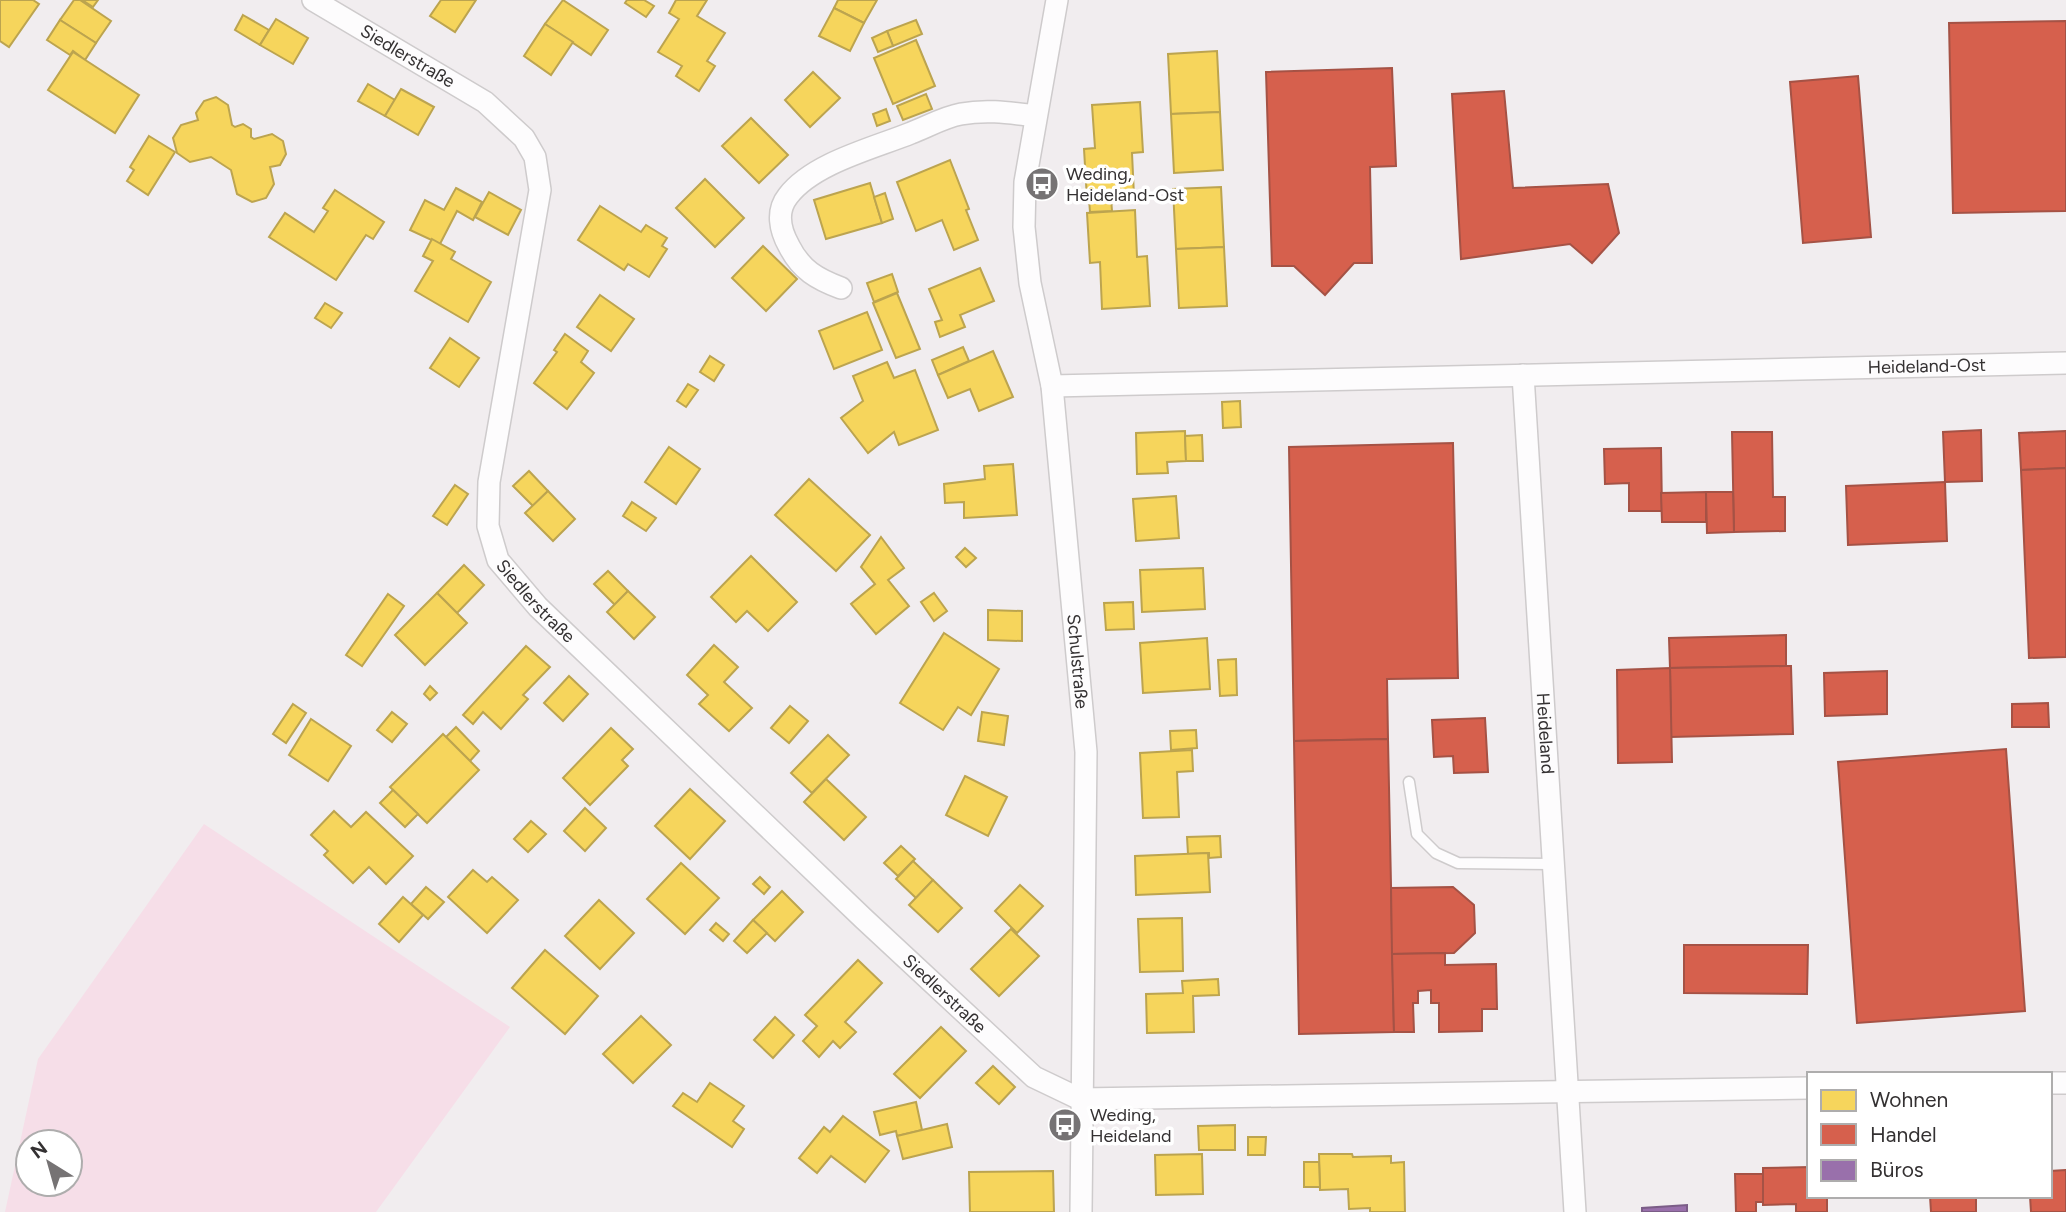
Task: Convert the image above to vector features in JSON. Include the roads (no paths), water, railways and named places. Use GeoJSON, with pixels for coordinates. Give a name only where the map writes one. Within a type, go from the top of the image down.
{"type":"FeatureCollection","features":[{"type":"Feature","properties":{"kind":"street","name":"Siedlerstraße"},"geometry":{"type":"LineString","coordinates":[[313,0],[485,102],[524,138],[535,156],[540,190],[489,482],[488,526],[498,561],[538,607],[609,676],[1034,1077],[1080,1099]]}},
{"type":"Feature","properties":{"kind":"street","name":"Schulstraße"},"geometry":{"type":"LineString","coordinates":[[1056,0],[1025,182],[1024,227],[1030,284],[1052,386],[1086,752],[1080,1099],[1081,1212]]}},
{"type":"Feature","properties":{"kind":"street"},"geometry":{"type":"LineString","coordinates":[[841,288],[816,278],[793,255],[783,235],[780,215],[787,197],[806,179],[827,166],[958,114],[986,111],[1036,116]]}},
{"type":"Feature","properties":{"kind":"street","name":"Heideland-Ost"},"geometry":{"type":"LineString","coordinates":[[1523,375],[2066,363]]}},
{"type":"Feature","properties":{"kind":"street"},"geometry":{"type":"LineString","coordinates":[[1052,386],[1523,375]]}},
{"type":"Feature","properties":{"kind":"street","name":"Heideland"},"geometry":{"type":"LineString","coordinates":[[1523,375],[1575,1212]]}},
{"type":"Feature","properties":{"kind":"street"},"geometry":{"type":"LineString","coordinates":[[1080,1099],[1807,1088]]}},
{"type":"Feature","properties":{"kind":"lane"},"geometry":{"type":"LineString","coordinates":[[1409,782],[1417,834],[1436,853],[1458,863],[1553,864]]}},
{"type":"Feature","properties":{"kind":"place","name":"Weding, Heideland-Ost"},"geometry":{"type":"Point","coordinates":[1042,184]}},
{"type":"Feature","properties":{"kind":"place","name":"Weding, Heideland"},"geometry":{"type":"Point","coordinates":[1065,1125]}}]}
